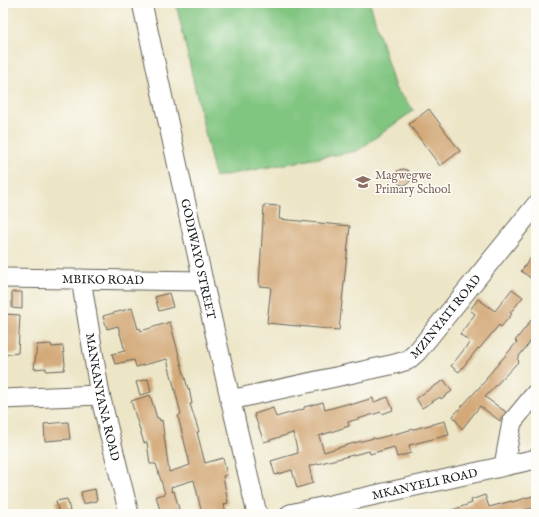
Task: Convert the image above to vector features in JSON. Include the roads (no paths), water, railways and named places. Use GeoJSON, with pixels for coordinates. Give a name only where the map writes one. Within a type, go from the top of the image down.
{"type":"FeatureCollection","features":[{"type":"Feature","properties":{"kind":"street","name":"GODIWAYO STREET"},"geometry":{"type":"LineString","coordinates":[[142,3],[203,281],[257,514]]}},
{"type":"Feature","properties":{"kind":"street","name":"MZINYATI ROAD"},"geometry":{"type":"LineString","coordinates":[[230,400],[408,360],[418,352],[536,205]]}},
{"type":"Feature","properties":{"kind":"street","name":"MBIKO ROAD"},"geometry":{"type":"LineString","coordinates":[[3,278],[203,281]]}},
{"type":"Feature","properties":{"kind":"street","name":"MANKANYANA ROAD"},"geometry":{"type":"LineString","coordinates":[[81,279],[100,395],[129,514]]}},
{"type":"Feature","properties":{"kind":"street"},"geometry":{"type":"LineString","coordinates":[[504,465],[512,422],[536,393]]}},
{"type":"Feature","properties":{"kind":"street"},"geometry":{"type":"LineString","coordinates":[[3,399],[100,395]]}},
{"type":"Feature","properties":{"kind":"street","name":"MKANYELI ROAD"},"geometry":{"type":"LineString","coordinates":[[290,514],[536,459]]}},
{"type":"Feature","properties":{"kind":"place","name":"Magwegwe Primary School"},"geometry":{"type":"Point","coordinates":[363,182]}}]}
